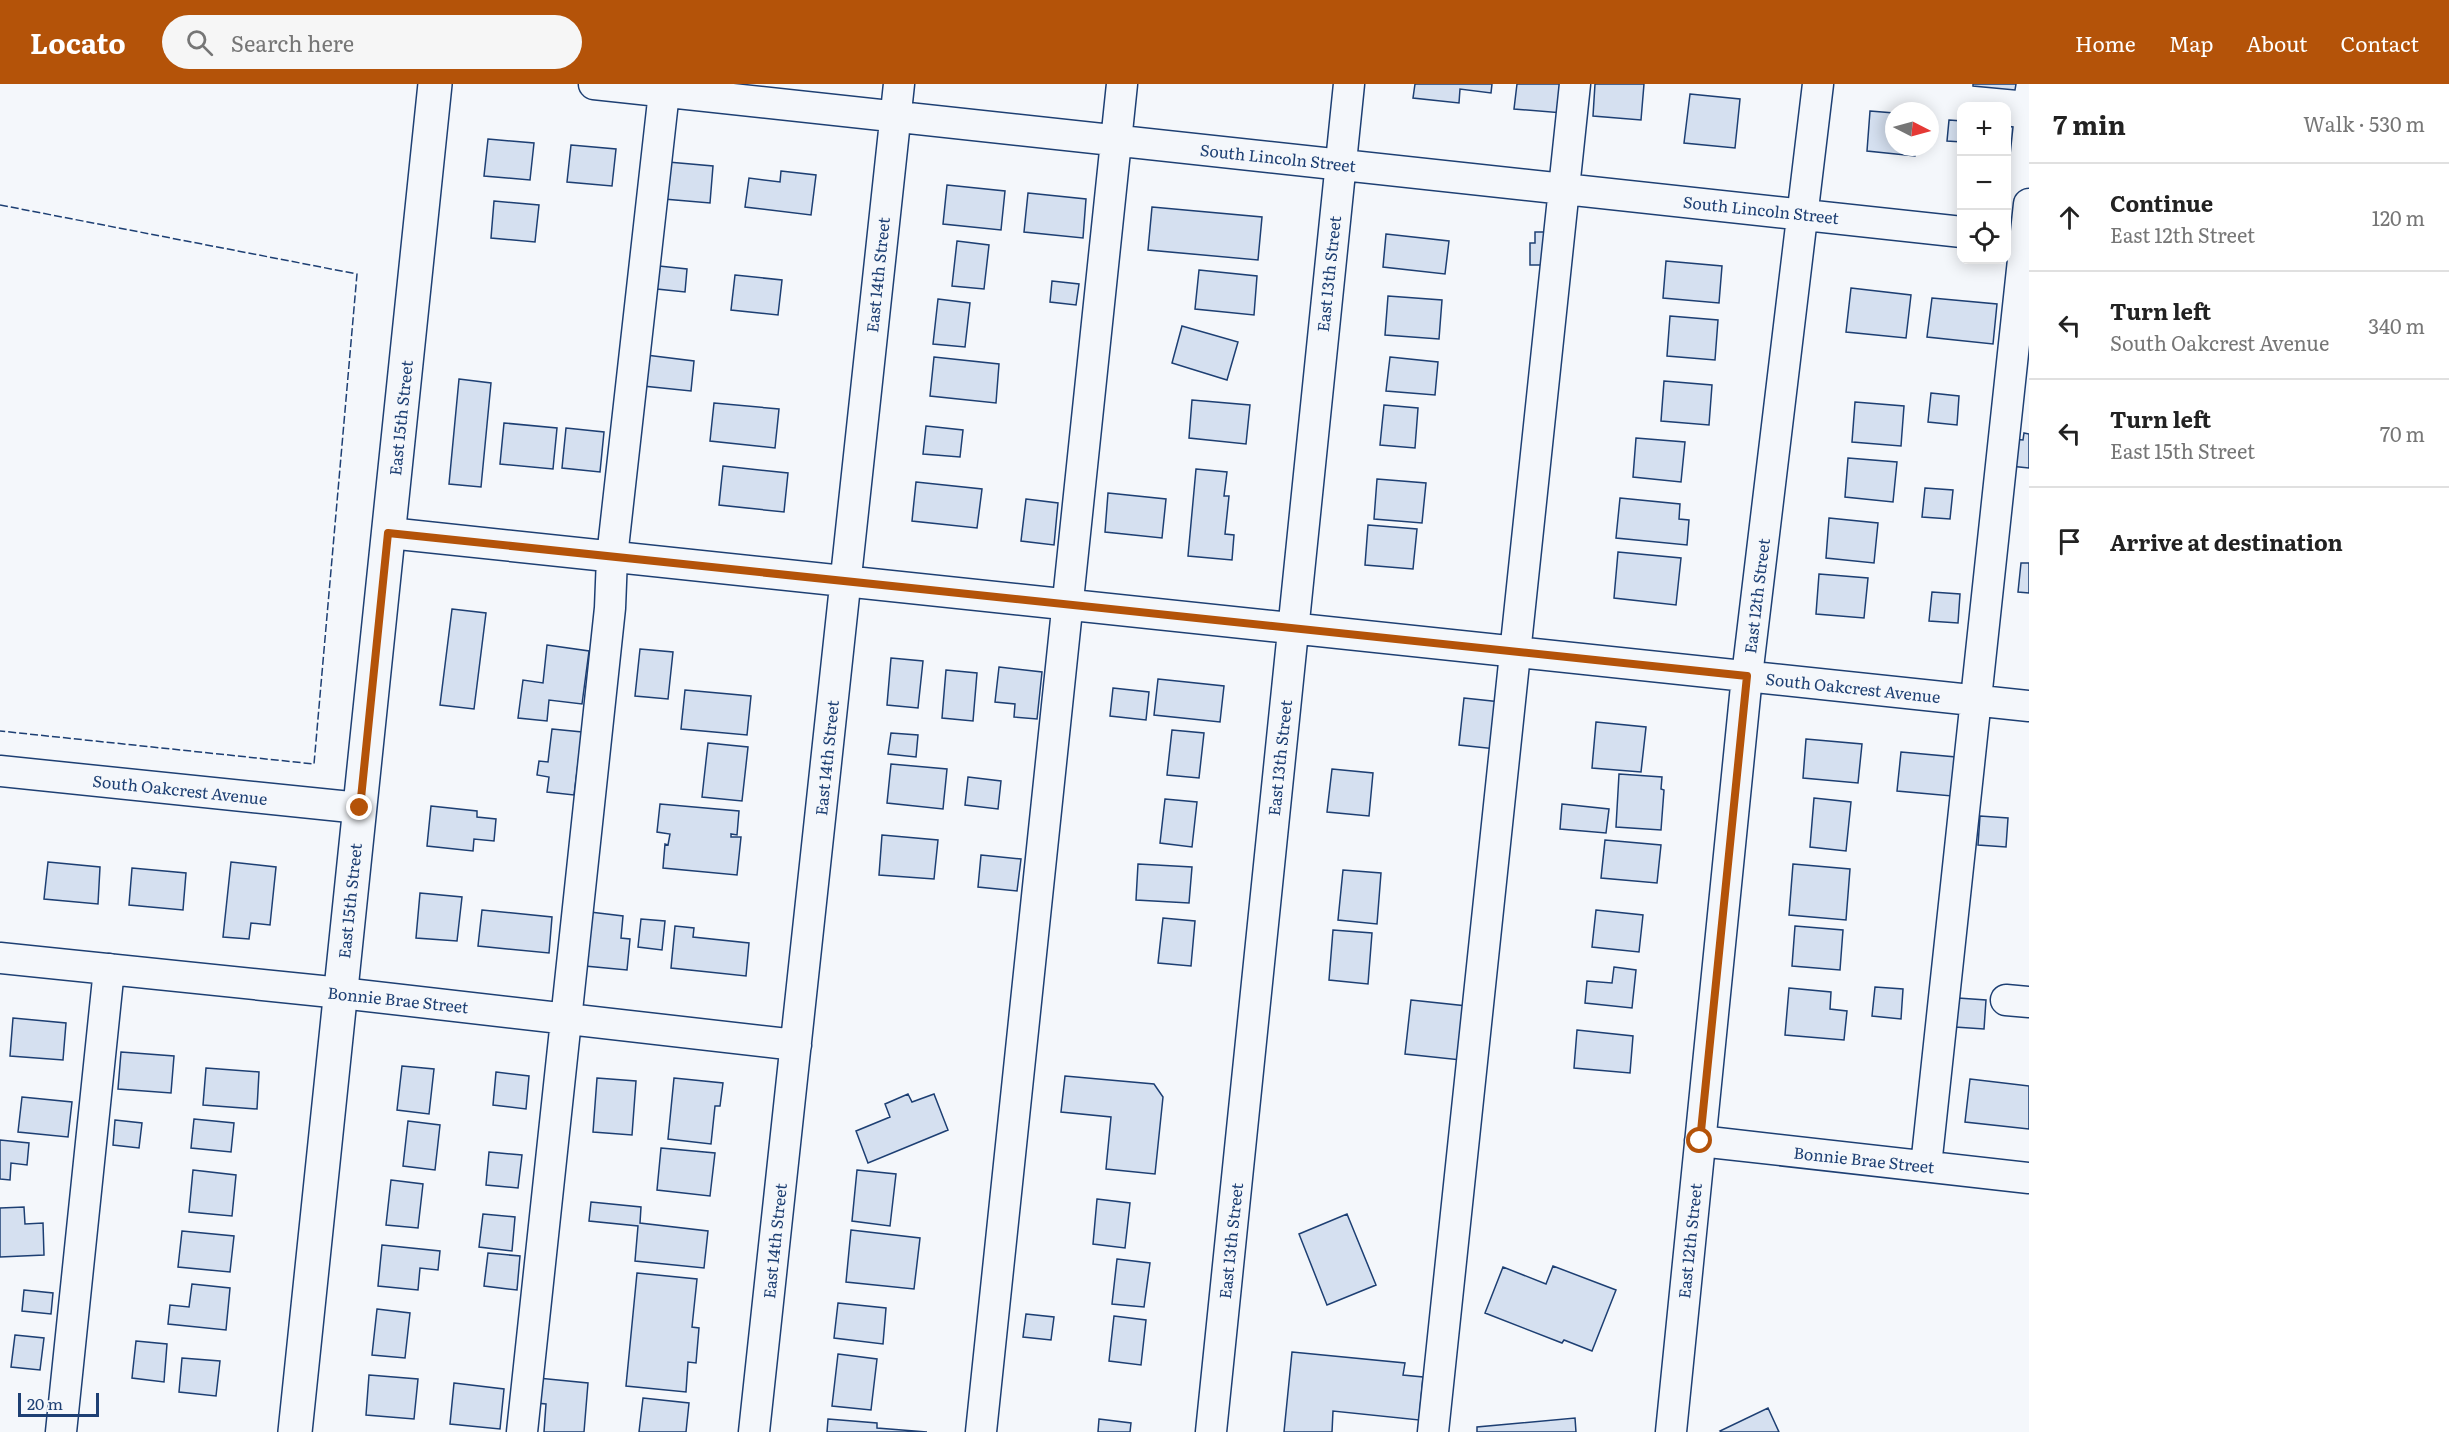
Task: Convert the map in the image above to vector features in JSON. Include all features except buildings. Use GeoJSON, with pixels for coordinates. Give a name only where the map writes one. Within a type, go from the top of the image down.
{"type":"FeatureCollection","features":[{"type":"Feature","properties":{"kind":"main road","name":"East 15th Street"},"geometry":{"type":"LineString","coordinates":[[295,1432],[435,84]]}},
{"type":"Feature","properties":{"kind":"street","name":"South Lincoln Street"},"geometry":{"type":"LineString","coordinates":[[594,84],[1957,231]]}},
{"type":"Feature","properties":{"kind":"street","name":"East 14th Street"},"geometry":{"type":"LineString","coordinates":[[754,1432],[899,84]]}},
{"type":"Feature","properties":{"kind":"street"},"geometry":{"type":"LineString","coordinates":[[981,1432],[1122,84]]}},
{"type":"Feature","properties":{"kind":"street","name":"East 13th Street"},"geometry":{"type":"LineString","coordinates":[[1211,1432],[1349,84]]}},
{"type":"Feature","properties":{"kind":"street"},"geometry":{"type":"LineString","coordinates":[[1433,1432],[1575,84]]}},
{"type":"Feature","properties":{"kind":"street","name":"East 12th Street"},"geometry":{"type":"LineString","coordinates":[[1671,1432],[1747,676],[1818,84]]}},
{"type":"Feature","properties":{"kind":"street"},"geometry":{"type":"LineString","coordinates":[[522,1432],[610,608],[612,557],[664,92]]}},
{"type":"Feature","properties":{"kind":"street"},"geometry":{"type":"LineString","coordinates":[[1926,1167],[1976,700],[2020,238],[2029,204]]}},
{"type":"Feature","properties":{"kind":"street","name":"South Oakcrest Avenue"},"geometry":{"type":"LineString","coordinates":[[388,533],[2029,706]]}},
{"type":"Feature","properties":{"kind":"street","name":"South Oakcrest Avenue"},"geometry":{"type":"LineString","coordinates":[[0,771],[360,808]]}},
{"type":"Feature","properties":{"kind":"street","name":"Bonnie Brae Street"},"geometry":{"type":"LineString","coordinates":[[0,958],[341,993],[796,1045]]}},
{"type":"Feature","properties":{"kind":"street"},"geometry":{"type":"LineString","coordinates":[[61,1432],[109,969]]}},
{"type":"Feature","properties":{"kind":"street","name":"Bonnie Brae Street"},"geometry":{"type":"LineString","coordinates":[[1700,1141],[2029,1179]]}},
{"type":"Feature","properties":{"kind":"fence"},"geometry":{"type":"LineString","coordinates":[[0,205],[357,274],[314,764],[0,731]]}},
{"type":"Feature","properties":{"kind":"route"},"geometry":{"type":"LineString","coordinates":[[360,808],[388,533],[1747,676],[1700,1141]]}}]}
